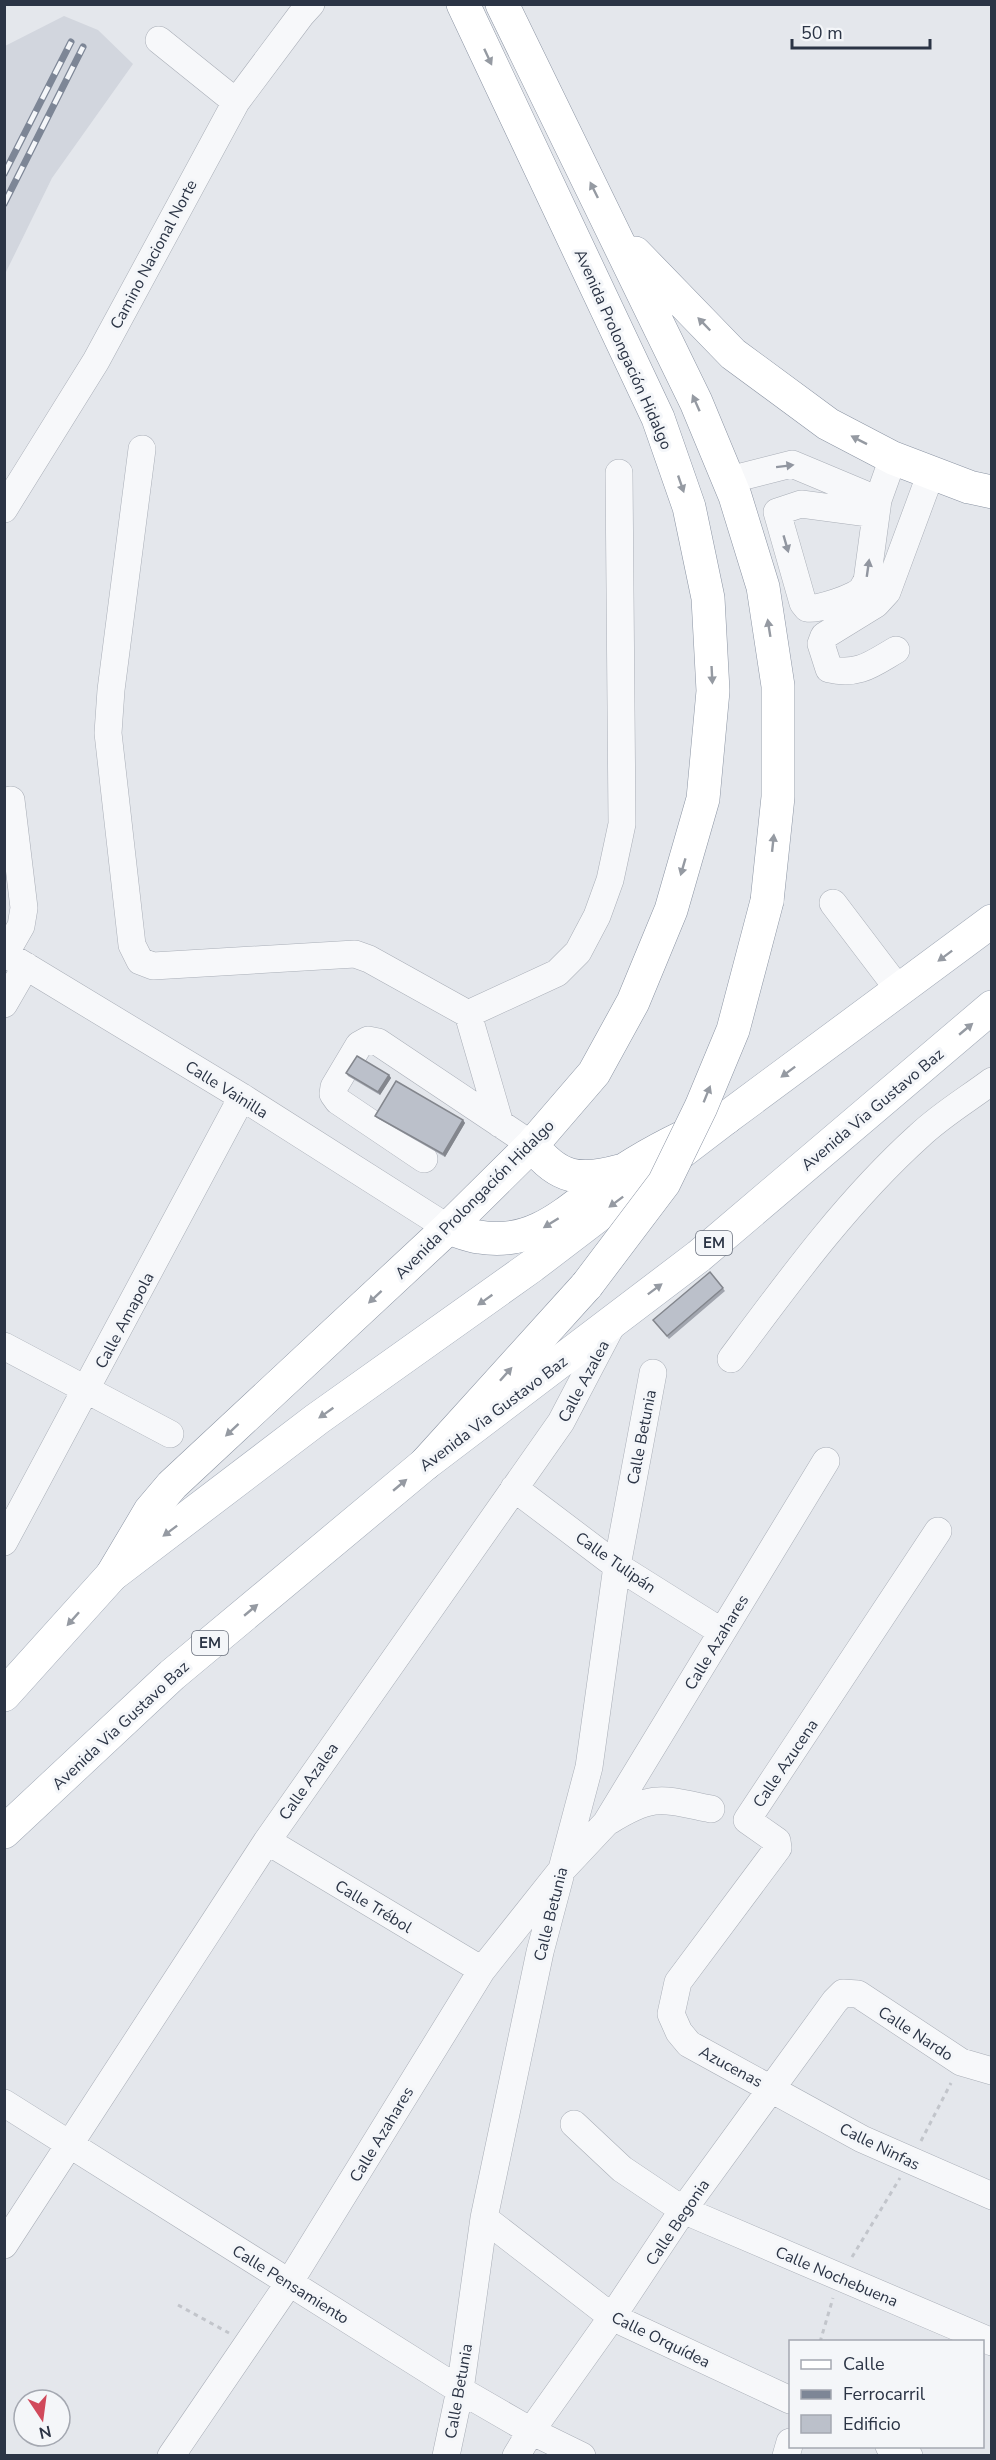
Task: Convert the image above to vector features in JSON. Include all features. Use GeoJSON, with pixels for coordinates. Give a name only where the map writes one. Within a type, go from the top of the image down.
{"type":"FeatureCollection","features":[{"type":"Feature","properties":{"kind":"main road","name":"Avenida Prolongación Hidalgo"},"geometry":{"type":"LineString","coordinates":[[112,1575],[150,1511],[172,1485],[448,1228],[532,1145],[594,1073],[633,1002],[671,910],[703,799],[713,692],[708,598],[689,507],[658,418],[464,4]]}},
{"type":"Feature","properties":{"kind":"main road"},"geometry":{"type":"LineString","coordinates":[[425,1464],[587,1285],[664,1183],[701,1107],[733,1030],[767,901],[778,796],[778,686],[763,587],[729,480],[696,402],[615,232],[502,4]]}},
{"type":"Feature","properties":{"kind":"main road"},"geometry":{"type":"LineString","coordinates":[[615,232],[733,354],[828,424],[893,458],[969,487],[992,492]]}},
{"type":"Feature","properties":{"kind":"main road"},"geometry":{"type":"LineString","coordinates":[[4,1695],[112,1575],[317,1419],[532,1266],[726,1118],[992,921]]}},
{"type":"Feature","properties":{"kind":"main road","name":"Avenida Via Gustavo Baz"},"geometry":{"type":"LineString","coordinates":[[4,1832],[172,1675],[425,1464],[699,1256],[992,1007]]}},
{"type":"Feature","properties":{"kind":"main road"},"geometry":{"type":"LineString","coordinates":[[448,1228],[478,1237],[499,1239],[518,1237],[537,1231],[621,1171],[674,1139],[726,1118]]}},
{"type":"Feature","properties":{"kind":"main road"},"geometry":{"type":"LineString","coordinates":[[532,1145],[543,1160],[557,1171],[571,1176],[585,1178],[621,1171]]}},
{"type":"Feature","properties":{"kind":"street","name":"Camino Nacional Norte"},"geometry":{"type":"LineString","coordinates":[[4,509],[96,361],[236,102],[301,15],[312,4]]}},
{"type":"Feature","properties":{"kind":"street"},"geometry":{"type":"LineString","coordinates":[[159,40],[236,102]]}},
{"type":"Feature","properties":{"kind":"street"},"geometry":{"type":"LineString","coordinates":[[142,449],[111,690],[108,733],[132,945],[140,961],[153,966],[355,954],[369,959],[468,1014],[501,1124]]}},
{"type":"Feature","properties":{"kind":"street"},"geometry":{"type":"LineString","coordinates":[[729,480],[792,464],[877,507],[893,458]]}},
{"type":"Feature","properties":{"kind":"street"},"geometry":{"type":"LineString","coordinates":[[896,650],[866,668],[843,673],[829,669],[821,644],[824,636],[876,604],[887,592],[931,472]]}},
{"type":"Feature","properties":{"kind":"street"},"geometry":{"type":"LineString","coordinates":[[468,1014],[557,973],[578,952],[597,916],[610,880],[622,824],[619,473]]}},
{"type":"Feature","properties":{"kind":"street"},"geometry":{"type":"LineString","coordinates":[[4,1004],[24,908],[11,800]]}},
{"type":"Feature","properties":{"kind":"street"},"geometry":{"type":"LineString","coordinates":[[833,903],[898,990]]}},
{"type":"Feature","properties":{"kind":"street","name":"Calle Vainilla"},"geometry":{"type":"LineString","coordinates":[[12,958],[242,1097],[448,1228]]}},
{"type":"Feature","properties":{"kind":"street"},"geometry":{"type":"LineString","coordinates":[[731,1359],[811,1252],[896,1158],[921,1134],[992,1081]]}},
{"type":"Feature","properties":{"kind":"street","name":"Calle Amapola"},"geometry":{"type":"LineString","coordinates":[[4,1542],[242,1097]]}},
{"type":"Feature","properties":{"kind":"street"},"geometry":{"type":"LineString","coordinates":[[399,1197],[444,1129],[501,1124],[532,1145]]}},
{"type":"Feature","properties":{"kind":"street","name":"Calle Azalea"},"geometry":{"type":"LineString","coordinates":[[4,2246],[267,1841],[561,1422],[615,1320]]}},
{"type":"Feature","properties":{"kind":"street"},"geometry":{"type":"LineString","coordinates":[[4,1346],[170,1434]]}},
{"type":"Feature","properties":{"kind":"street","name":"Calle Betunia"},"geometry":{"type":"LineString","coordinates":[[446,2456],[460,2390],[484,2218],[540,1952],[589,1767],[617,1566],[653,1373]]}},
{"type":"Feature","properties":{"kind":"street","name":"Calle Azahares"},"geometry":{"type":"LineString","coordinates":[[171,2456],[289,2283],[482,1970],[560,1872],[606,1823],[826,1461]]}},
{"type":"Feature","properties":{"kind":"street","name":"Calle Tulipán"},"geometry":{"type":"LineString","coordinates":[[514,1488],[617,1566],[722,1632]]}},
{"type":"Feature","properties":{"kind":"street","name":"Calle Azucena"},"geometry":{"type":"LineString","coordinates":[[671,2014],[678,1982],[778,1848],[777,1841],[772,1836],[747,1820],[938,1532]]}},
{"type":"Feature","properties":{"kind":"street","name":"Calle Azahares"},"geometry":{"type":"LineString","coordinates":[[606,1823],[644,1802],[673,1801],[711,1809]]}},
{"type":"Feature","properties":{"kind":"street","name":"Calle Trébol"},"geometry":{"type":"LineString","coordinates":[[267,1841],[482,1970]]}},
{"type":"Feature","properties":{"kind":"street","name":"Calle Nardo"},"geometry":{"type":"LineString","coordinates":[[843,1993],[858,1994],[961,2062],[992,2071]]}},
{"type":"Feature","properties":{"kind":"street","name":"Calle Begonia"},"geometry":{"type":"LineString","coordinates":[[516,2456],[531,2431],[612,2318],[683,2210],[843,1993]]}},
{"type":"Feature","properties":{"kind":"street","name":"Azucenas"},"geometry":{"type":"LineString","coordinates":[[671,2014],[679,2032],[689,2044],[773,2089]]}},
{"type":"Feature","properties":{"kind":"street","name":"Calle Ninfas"},"geometry":{"type":"LineString","coordinates":[[773,2089],[862,2139],[992,2196]]}},
{"type":"Feature","properties":{"kind":"street","name":"Calle Pensamiento"},"geometry":{"type":"LineString","coordinates":[[4,2103],[460,2390],[531,2431],[582,2456]]}},
{"type":"Feature","properties":{"kind":"street","name":"Calle Nochebuena"},"geometry":{"type":"LineString","coordinates":[[574,2124],[622,2169],[683,2210],[992,2342]]}},
{"type":"Feature","properties":{"kind":"street","name":"Calle Orquídea"},"geometry":{"type":"LineString","coordinates":[[484,2218],[612,2318],[789,2400]]}},
{"type":"Feature","properties":{"kind":"street"},"geometry":{"type":"LineString","coordinates":[[893,2448],[909,2456]]}},
{"type":"Feature","properties":{"kind":"path"},"geometry":{"type":"LineString","coordinates":[[821,2340],[839,2277]]}},
{"type":"Feature","properties":{"kind":"path"},"geometry":{"type":"LineString","coordinates":[[178,2305],[248,2343]]}},
{"type":"Feature","properties":{"kind":"shaded area"},"geometry":{"type":"Polygon","coordinates":[[[64,16],[98,30],[133,64],[52,178],[5,274],[5,46],[64,16]]]}},
{"type":"Feature","properties":{"kind":"building"},"geometry":{"type":"Polygon","coordinates":[[[357,1056],[389,1075],[378,1092],[346,1073],[357,1056]]]}},
{"type":"Feature","properties":{"kind":"building"},"geometry":{"type":"Polygon","coordinates":[[[396,1081],[463,1120],[443,1154],[375,1116],[396,1081]]]}},
{"type":"Feature","properties":{"kind":"building"},"geometry":{"type":"Polygon","coordinates":[[[710,1272],[723,1288],[667,1336],[653,1320],[710,1272]]]}},
{"type":"Feature","properties":{"kind":"railway"},"geometry":{"type":"LineString","coordinates":[[4,174],[71,42]]}},
{"type":"Feature","properties":{"kind":"railway"},"geometry":{"type":"LineString","coordinates":[[4,204],[83,47]]}}]}
